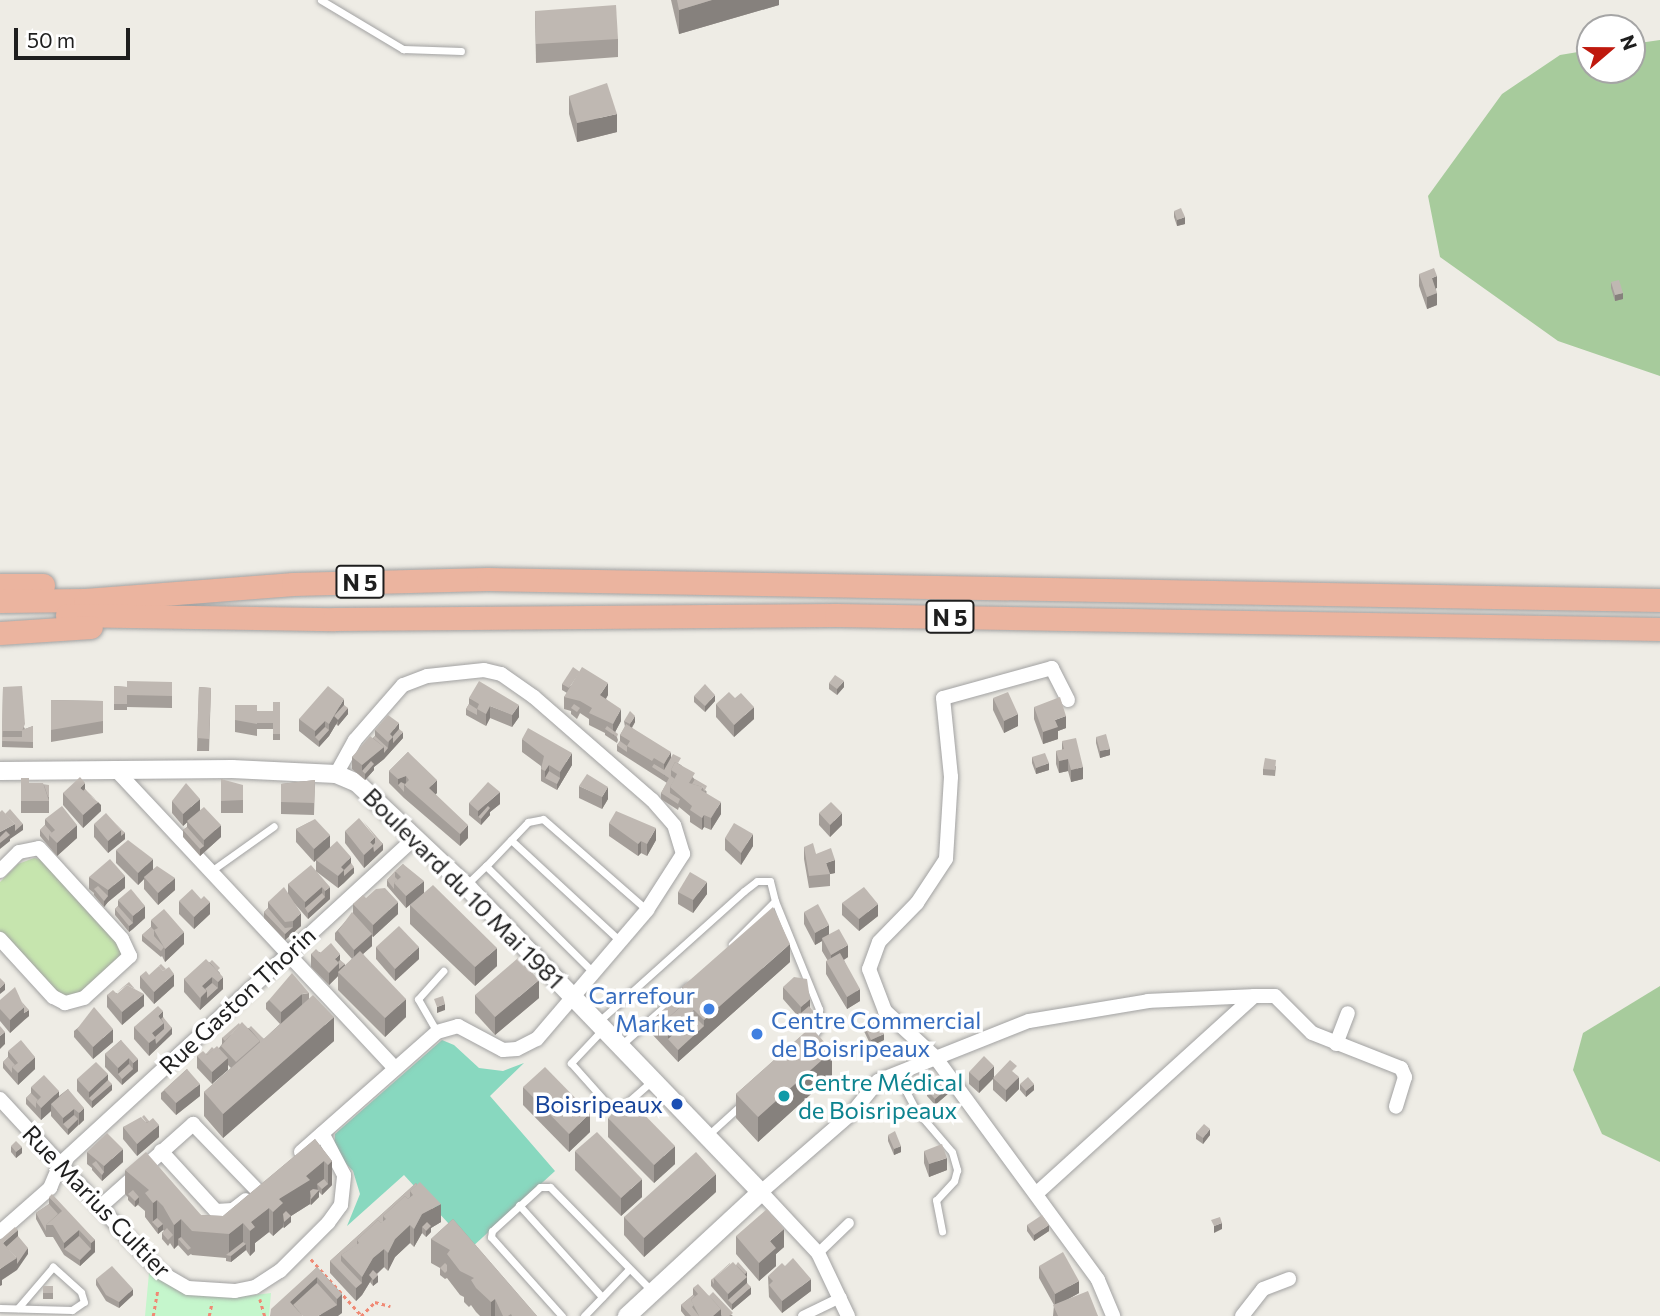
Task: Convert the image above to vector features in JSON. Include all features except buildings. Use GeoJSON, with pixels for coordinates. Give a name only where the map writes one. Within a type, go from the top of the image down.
{"type":"FeatureCollection","features":[{"type":"Feature","properties":{"kind":"highway","name":"N 5"},"geometry":{"type":"LineString","coordinates":[[0,601],[232,588],[488,579],[1660,600]]}},
{"type":"Feature","properties":{"kind":"highway"},"geometry":{"type":"LineString","coordinates":[[0,585],[232,588]]}},
{"type":"Feature","properties":{"kind":"highway"},"geometry":{"type":"LineString","coordinates":[[0,633],[240,614]]}},
{"type":"Feature","properties":{"kind":"highway","name":"N 5"},"geometry":{"type":"LineString","coordinates":[[0,616],[240,614],[334,619],[822,615],[1660,629]]}},
{"type":"Feature","properties":{"kind":"street"},"geometry":{"type":"LineString","coordinates":[[1068,700],[1052,668],[943,698],[951,778],[946,859],[917,903],[878,942],[869,969],[885,1011],[935,1057],[1037,1193],[1098,1280],[1113,1316]]}},
{"type":"Feature","properties":{"kind":"street"},"geometry":{"type":"LineString","coordinates":[[293,1159],[436,1032],[458,1026],[491,1046],[517,1049],[537,1039],[576,998],[650,906],[682,861],[682,845],[674,825],[534,697],[501,674],[464,669],[403,685],[355,740],[335,775]]}},
{"type":"Feature","properties":{"kind":"street"},"geometry":{"type":"LineString","coordinates":[[114,768],[394,1067]]}},
{"type":"Feature","properties":{"kind":"street","name":"Boulevard du 10 Mai 1981"},"geometry":{"type":"LineString","coordinates":[[0,771],[114,768],[335,775],[357,783],[466,885],[761,1192]]}},
{"type":"Feature","properties":{"kind":"street","name":"Rue Gaston Thorin"},"geometry":{"type":"LineString","coordinates":[[0,1232],[50,1188],[60,1164],[286,953],[416,837]]}},
{"type":"Feature","properties":{"kind":"street"},"geometry":{"type":"LineString","coordinates":[[0,871],[19,852],[39,848],[128,946],[130,956],[84,998],[65,1003],[53,997],[0,939]]}},
{"type":"Feature","properties":{"kind":"street"},"geometry":{"type":"LineString","coordinates":[[1037,1193],[1254,996]]}},
{"type":"Feature","properties":{"kind":"street"},"geometry":{"type":"LineString","coordinates":[[627,1316],[761,1192],[853,1112],[878,1081],[1029,1021],[1092,1008],[1275,996],[1304,1028],[1336,1044],[1401,1068],[1405,1077],[1396,1107]]}},
{"type":"Feature","properties":{"kind":"street"},"geometry":{"type":"LineString","coordinates":[[1336,1044],[1348,1013]]}},
{"type":"Feature","properties":{"kind":"street","name":"Rue Marius Cultier"},"geometry":{"type":"LineString","coordinates":[[0,1099],[160,1272],[188,1288],[235,1291],[267,1280],[302,1249],[341,1205],[344,1175],[322,1133]]}},
{"type":"Feature","properties":{"kind":"street"},"geometry":{"type":"LineString","coordinates":[[100,1207],[192,1124],[258,1191]]}},
{"type":"Feature","properties":{"kind":"street"},"geometry":{"type":"LineString","coordinates":[[161,1151],[216,1211],[233,1210],[274,1177]]}},
{"type":"Feature","properties":{"kind":"street"},"geometry":{"type":"LineString","coordinates":[[761,1192],[818,1253],[842,1297],[848,1316]]}},
{"type":"Feature","properties":{"kind":"street"},"geometry":{"type":"LineString","coordinates":[[818,1253],[849,1223]]}},
{"type":"Feature","properties":{"kind":"street"},"geometry":{"type":"LineString","coordinates":[[1242,1316],[1263,1289],[1289,1279]]}},
{"type":"Feature","properties":{"kind":"street"},"geometry":{"type":"LineString","coordinates":[[803,1316],[842,1297]]}},
{"type":"Feature","properties":{"kind":"lane"},"geometry":{"type":"LineString","coordinates":[[321,0],[403,49],[461,51]]}},
{"type":"Feature","properties":{"kind":"lane"},"geometry":{"type":"LineString","coordinates":[[466,885],[528,822],[543,819],[650,906]]}},
{"type":"Feature","properties":{"kind":"lane"},"geometry":{"type":"LineString","coordinates":[[211,872],[274,826]]}},
{"type":"Feature","properties":{"kind":"lane"},"geometry":{"type":"LineString","coordinates":[[512,840],[620,941]]}},
{"type":"Feature","properties":{"kind":"lane"},"geometry":{"type":"LineString","coordinates":[[486,866],[594,974]]}},
{"type":"Feature","properties":{"kind":"lane"},"geometry":{"type":"LineString","coordinates":[[653,1079],[617,1110],[596,1092],[571,1063],[601,1025],[757,881],[770,881],[775,901],[819,1009],[819,1028],[805,1045]]}},
{"type":"Feature","properties":{"kind":"lane"},"geometry":{"type":"LineString","coordinates":[[721,955],[775,901]]}},
{"type":"Feature","properties":{"kind":"lane"},"geometry":{"type":"LineString","coordinates":[[436,1032],[418,999],[443,971]]}},
{"type":"Feature","properties":{"kind":"lane"},"geometry":{"type":"LineString","coordinates":[[620,1046],[693,981]]}},
{"type":"Feature","properties":{"kind":"lane"},"geometry":{"type":"LineString","coordinates":[[896,1073],[916,1110],[952,1152],[957,1170],[954,1181],[936,1200],[942,1231]]}},
{"type":"Feature","properties":{"kind":"lane"},"geometry":{"type":"LineString","coordinates":[[707,1136],[746,1100]]}},
{"type":"Feature","properties":{"kind":"lane"},"geometry":{"type":"LineString","coordinates":[[562,1316],[492,1237],[519,1205],[540,1187],[550,1187],[653,1293]]}},
{"type":"Feature","properties":{"kind":"lane"},"geometry":{"type":"LineString","coordinates":[[519,1205],[602,1297]]}},
{"type":"Feature","properties":{"kind":"lane"},"geometry":{"type":"LineString","coordinates":[[0,1308],[72,1310],[84,1302],[81,1292],[53,1268],[18,1308]]}},
{"type":"Feature","properties":{"kind":"lane"},"geometry":{"type":"LineString","coordinates":[[584,1316],[629,1269]]}},
{"type":"Feature","properties":{"kind":"path"},"geometry":{"type":"LineString","coordinates":[[302,1249],[362,1316],[376,1302],[390,1306]]}},
{"type":"Feature","properties":{"kind":"path"},"geometry":{"type":"LineString","coordinates":[[153,1316],[160,1272]]}},
{"type":"Feature","properties":{"kind":"green space"},"geometry":{"type":"Polygon","coordinates":[[[1660,40],[1660,376],[1558,341],[1440,257],[1428,196],[1502,94],[1560,55],[1576,52],[1576,84],[1646,84],[1646,42],[1660,40]]]}},
{"type":"Feature","properties":{"kind":"green space"},"geometry":{"type":"Polygon","coordinates":[[[34,858],[45,860],[120,944],[121,959],[80,995],[59,997],[0,933],[0,882],[18,864],[34,858]]]}},
{"type":"Feature","properties":{"kind":"green space"},"geometry":{"type":"Polygon","coordinates":[[[1660,986],[1660,1162],[1602,1134],[1573,1070],[1583,1033],[1660,986]]]}},
{"type":"Feature","properties":{"kind":"green space"},"geometry":{"type":"Polygon","coordinates":[[[442,1040],[454,1045],[479,1068],[503,1071],[524,1063],[490,1096],[555,1171],[471,1248],[404,1175],[347,1226],[360,1194],[353,1171],[334,1151],[335,1134],[442,1040]]]}},
{"type":"Feature","properties":{"kind":"green space"},"geometry":{"type":"Polygon","coordinates":[[[149,1273],[184,1292],[237,1297],[271,1293],[269,1316],[145,1316],[149,1273]]]}},
{"type":"Feature","properties":{"kind":"place","name":"Carrefour Market"},"geometry":{"type":"Point","coordinates":[709,1009]}},
{"type":"Feature","properties":{"kind":"place","name":"Centre Commercial de Boisripeaux"},"geometry":{"type":"Point","coordinates":[757,1034]}},
{"type":"Feature","properties":{"kind":"place","name":"Centre Médical de Boisripeaux"},"geometry":{"type":"Point","coordinates":[784,1096]}},
{"type":"Feature","properties":{"kind":"place","name":"Boisripeaux"},"geometry":{"type":"Point","coordinates":[677,1104]}}]}
